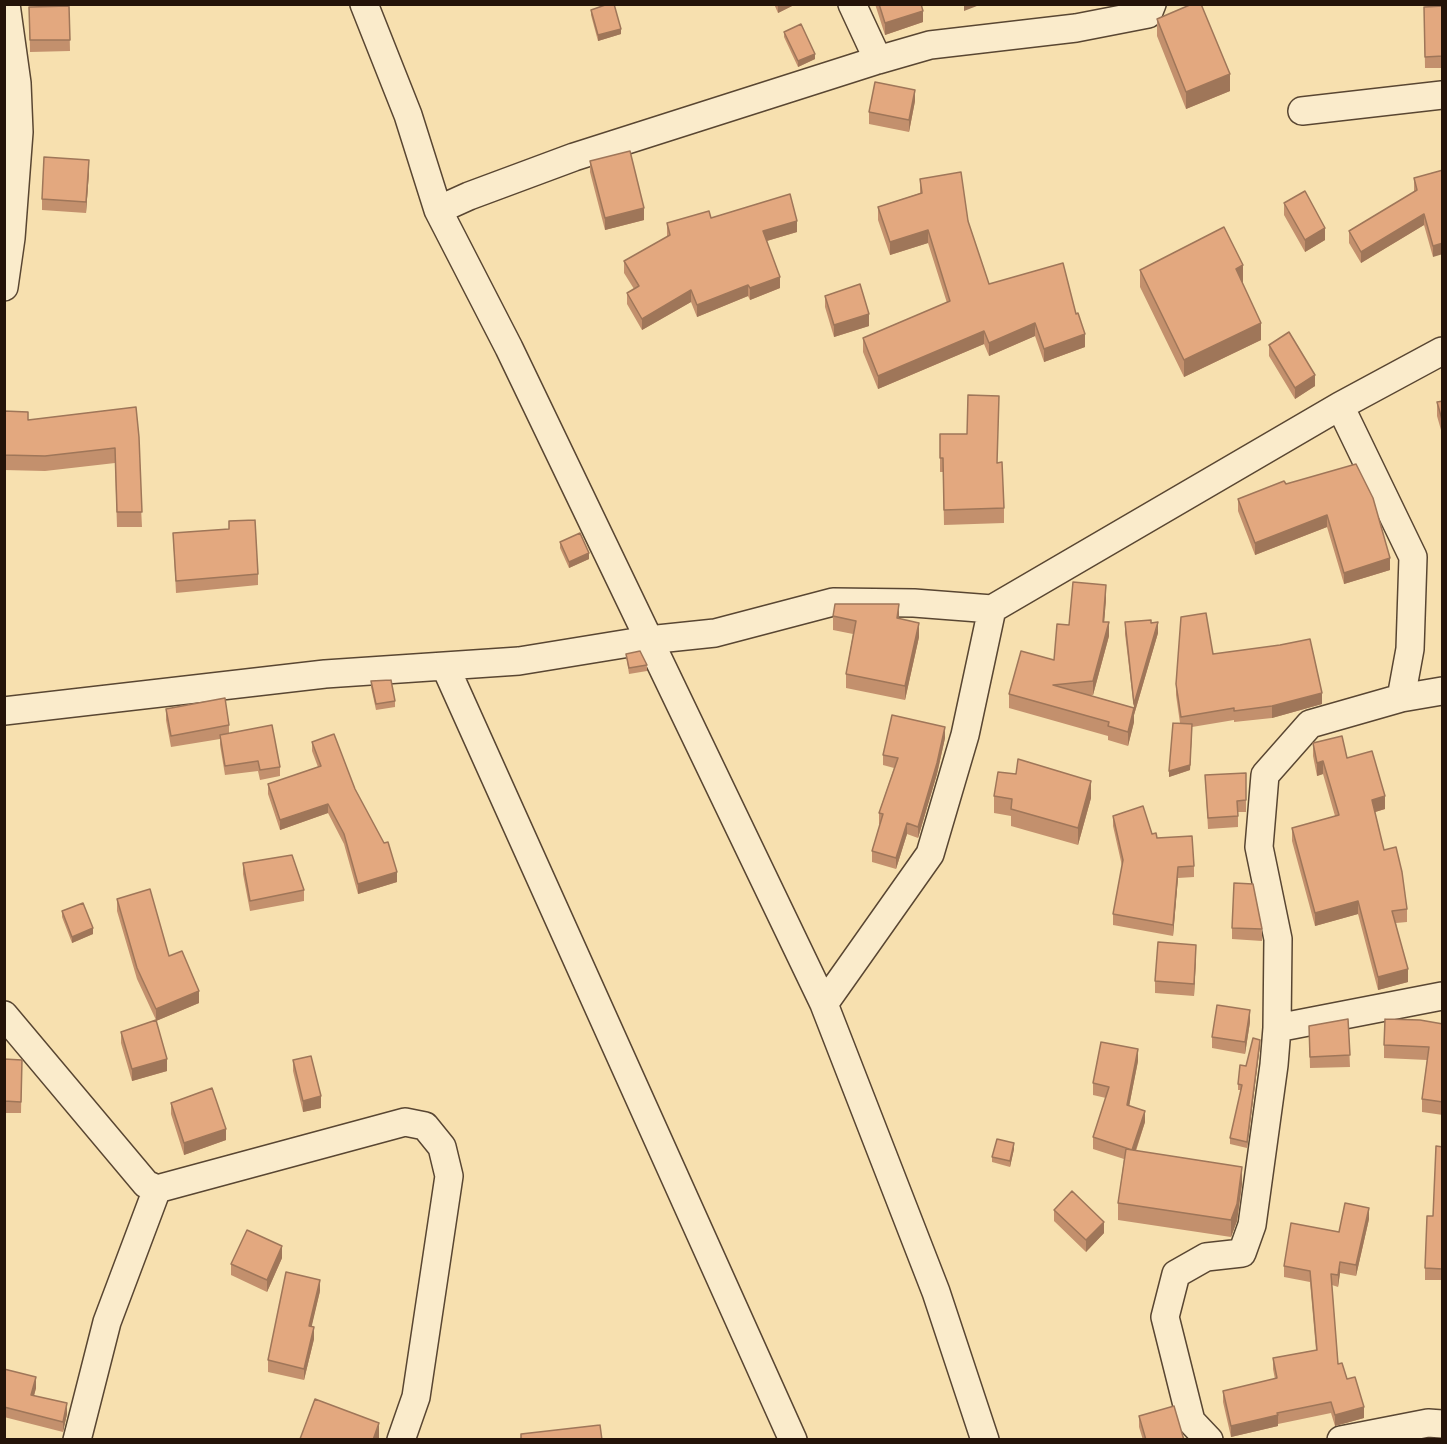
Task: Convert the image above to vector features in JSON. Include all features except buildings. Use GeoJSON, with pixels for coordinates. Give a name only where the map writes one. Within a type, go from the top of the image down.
{"type":"FeatureCollection","features":[{"type":"Feature","properties":{"kind":"street"},"geometry":{"type":"LineString","coordinates":[[4,287],[11,238],[19,132],[11,82],[6,4]]}},
{"type":"Feature","properties":{"kind":"street"},"geometry":{"type":"LineString","coordinates":[[364,4],[408,116],[438,210],[509,348],[825,1004],[936,1292],[985,1440]]}},
{"type":"Feature","properties":{"kind":"street"},"geometry":{"type":"LineString","coordinates":[[852,4],[878,60]]}},
{"type":"Feature","properties":{"kind":"street"},"geometry":{"type":"LineString","coordinates":[[438,210],[574,157],[878,60],[930,45],[1076,28],[1148,14],[1152,4]]}},
{"type":"Feature","properties":{"kind":"street"},"geometry":{"type":"LineString","coordinates":[[1302,111],[1443,96]]}},
{"type":"Feature","properties":{"kind":"street"},"geometry":{"type":"LineString","coordinates":[[4,711],[325,674],[519,661],[648,640],[716,633],[833,602],[914,603],[992,609],[1340,406],[1443,351]]}},
{"type":"Feature","properties":{"kind":"street"},"geometry":{"type":"LineString","coordinates":[[1340,406],[1413,558],[1410,649],[1401,698]]}},
{"type":"Feature","properties":{"kind":"street"},"geometry":{"type":"LineString","coordinates":[[825,1004],[930,854],[965,735],[992,609]]}},
{"type":"Feature","properties":{"kind":"street"},"geometry":{"type":"LineString","coordinates":[[445,666],[793,1440]]}},
{"type":"Feature","properties":{"kind":"street"},"geometry":{"type":"LineString","coordinates":[[1209,1440],[1191,1421],[1165,1317],[1176,1274],[1206,1257],[1242,1253],[1252,1225],[1278,1028],[1278,939],[1259,847],[1265,775],[1310,724],[1401,698],[1443,691]]}},
{"type":"Feature","properties":{"kind":"street"},"geometry":{"type":"LineString","coordinates":[[1278,1028],[1443,996]]}},
{"type":"Feature","properties":{"kind":"street"},"geometry":{"type":"LineString","coordinates":[[4,1015],[146,1184],[157,1189],[405,1122],[425,1126],[442,1147],[449,1176],[416,1397],[401,1440]]}},
{"type":"Feature","properties":{"kind":"street"},"geometry":{"type":"LineString","coordinates":[[77,1440],[107,1322],[157,1189]]}},
{"type":"Feature","properties":{"kind":"street"},"geometry":{"type":"LineString","coordinates":[[1341,1440],[1428,1423],[1443,1424]]}}]}
